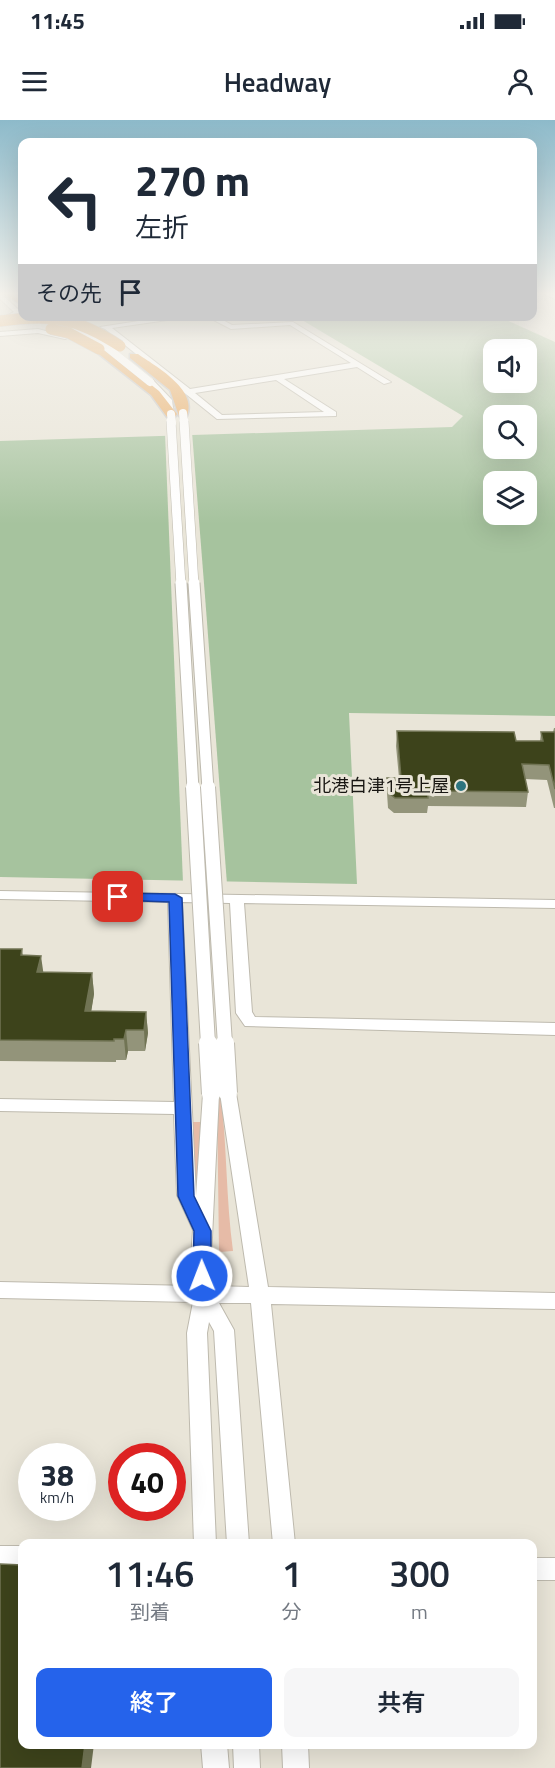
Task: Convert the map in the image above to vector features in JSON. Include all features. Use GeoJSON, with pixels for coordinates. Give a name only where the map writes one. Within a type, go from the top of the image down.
{"type":"FeatureCollection","features":[{"type":"Feature","properties":{"kind":"highway"},"geometry":{"type":"LineString","coordinates":[[125,370],[177,413],[183,400],[176,389],[151,370]]}},
{"type":"Feature","properties":{"kind":"street"},"geometry":{"type":"LineString","coordinates":[[135,370],[157,388],[177,413],[220,1094],[265,1328],[284,1539]]}},
{"type":"Feature","properties":{"kind":"street"},"geometry":{"type":"LineString","coordinates":[[161,370],[236,429]]}},
{"type":"Feature","properties":{"kind":"street"},"geometry":{"type":"LineString","coordinates":[[189,392],[325,370]]}},
{"type":"Feature","properties":{"kind":"street"},"geometry":{"type":"LineString","coordinates":[[369,370],[387,382]]}},
{"type":"Feature","properties":{"kind":"street"},"geometry":{"type":"LineString","coordinates":[[220,417],[333,414],[278,378]]}},
{"type":"Feature","properties":{"kind":"street"},"geometry":{"type":"LineString","coordinates":[[0,895],[555,904]]}},
{"type":"Feature","properties":{"kind":"street"},"geometry":{"type":"LineString","coordinates":[[175,898],[186,1196],[202,1231]]}},
{"type":"Feature","properties":{"kind":"street"},"geometry":{"type":"LineString","coordinates":[[237,900],[244,1013],[251,1022],[555,1029]]}},
{"type":"Feature","properties":{"kind":"street"},"geometry":{"type":"LineString","coordinates":[[205,1539],[197,1333],[204,1295],[201,1258],[202,1231],[220,1094]]}},
{"type":"Feature","properties":{"kind":"street"},"geometry":{"type":"LineString","coordinates":[[0,1105],[182,1108]]}},
{"type":"Feature","properties":{"kind":"street"},"geometry":{"type":"LineString","coordinates":[[0,1290],[555,1301]]}},
{"type":"Feature","properties":{"kind":"street"},"geometry":{"type":"LineString","coordinates":[[204,1295],[224,1330],[238,1539]]}},
{"type":"Feature","properties":{"kind":"street"},"geometry":{"type":"LineString","coordinates":[[0,1557],[18,1557]]}},
{"type":"Feature","properties":{"kind":"street"},"geometry":{"type":"LineString","coordinates":[[537,1569],[555,1569]]}},
{"type":"Feature","properties":{"kind":"street"},"geometry":{"type":"LineString","coordinates":[[214,1749],[216,1768]]}},
{"type":"Feature","properties":{"kind":"street"},"geometry":{"type":"LineString","coordinates":[[246,1749],[247,1768]]}},
{"type":"Feature","properties":{"kind":"street"},"geometry":{"type":"LineString","coordinates":[[295,1749],[296,1768]]}},
{"type":"Feature","properties":{"kind":"shaded area"},"geometry":{"type":"Polygon","coordinates":[[[386,370],[483,370],[483,393],[537,393],[537,370],[555,370],[555,716],[349,713],[357,884],[0,877],[0,441],[452,427],[463,416],[386,370]]]}},
{"type":"Feature","properties":{"kind":"shaded area"},"geometry":{"type":"Polygon","coordinates":[[[221,1096],[233,1251],[219,1252],[217,1097],[221,1096]]]}},
{"type":"Feature","properties":{"kind":"shaded area"},"geometry":{"type":"Polygon","coordinates":[[[187,1122],[202,1122],[199,1194],[195,1195],[187,1122]]]}},
{"type":"Feature","properties":{"kind":"pier"},"geometry":{"type":"Polygon","coordinates":[[[192,432],[227,884],[183,883],[165,433],[192,432]]]}},
{"type":"Feature","properties":{"kind":"building","name":"北港白津1号上屋"},"geometry":{"type":"Polygon","coordinates":[[[397,731],[514,732],[516,741],[543,741],[541,732],[555,732],[555,789],[549,765],[522,764],[528,792],[428,791],[428,798],[395,798],[389,793],[387,778],[401,778],[397,731]]]}},
{"type":"Feature","properties":{"kind":"building"},"geometry":{"type":"Polygon","coordinates":[[[0,949],[22,949],[21,955],[41,956],[37,972],[92,973],[85,1011],[146,1012],[144,1030],[126,1030],[124,1039],[114,1039],[114,1041],[0,1040],[0,949]]]}},
{"type":"Feature","properties":{"kind":"building"},"geometry":{"type":"Polygon","coordinates":[[[0,1564],[18,1565],[18,1749],[84,1749],[82,1768],[0,1768],[0,1564]]]}},
{"type":"Feature","properties":{"kind":"place","name":"北港白津1号上屋"},"geometry":{"type":"Point","coordinates":[461,786]}},
{"type":"Feature","properties":{"kind":"route"},"geometry":{"type":"LineString","coordinates":[[118,897],[175,898],[186,1196],[202,1231],[202,1276]]}}]}
